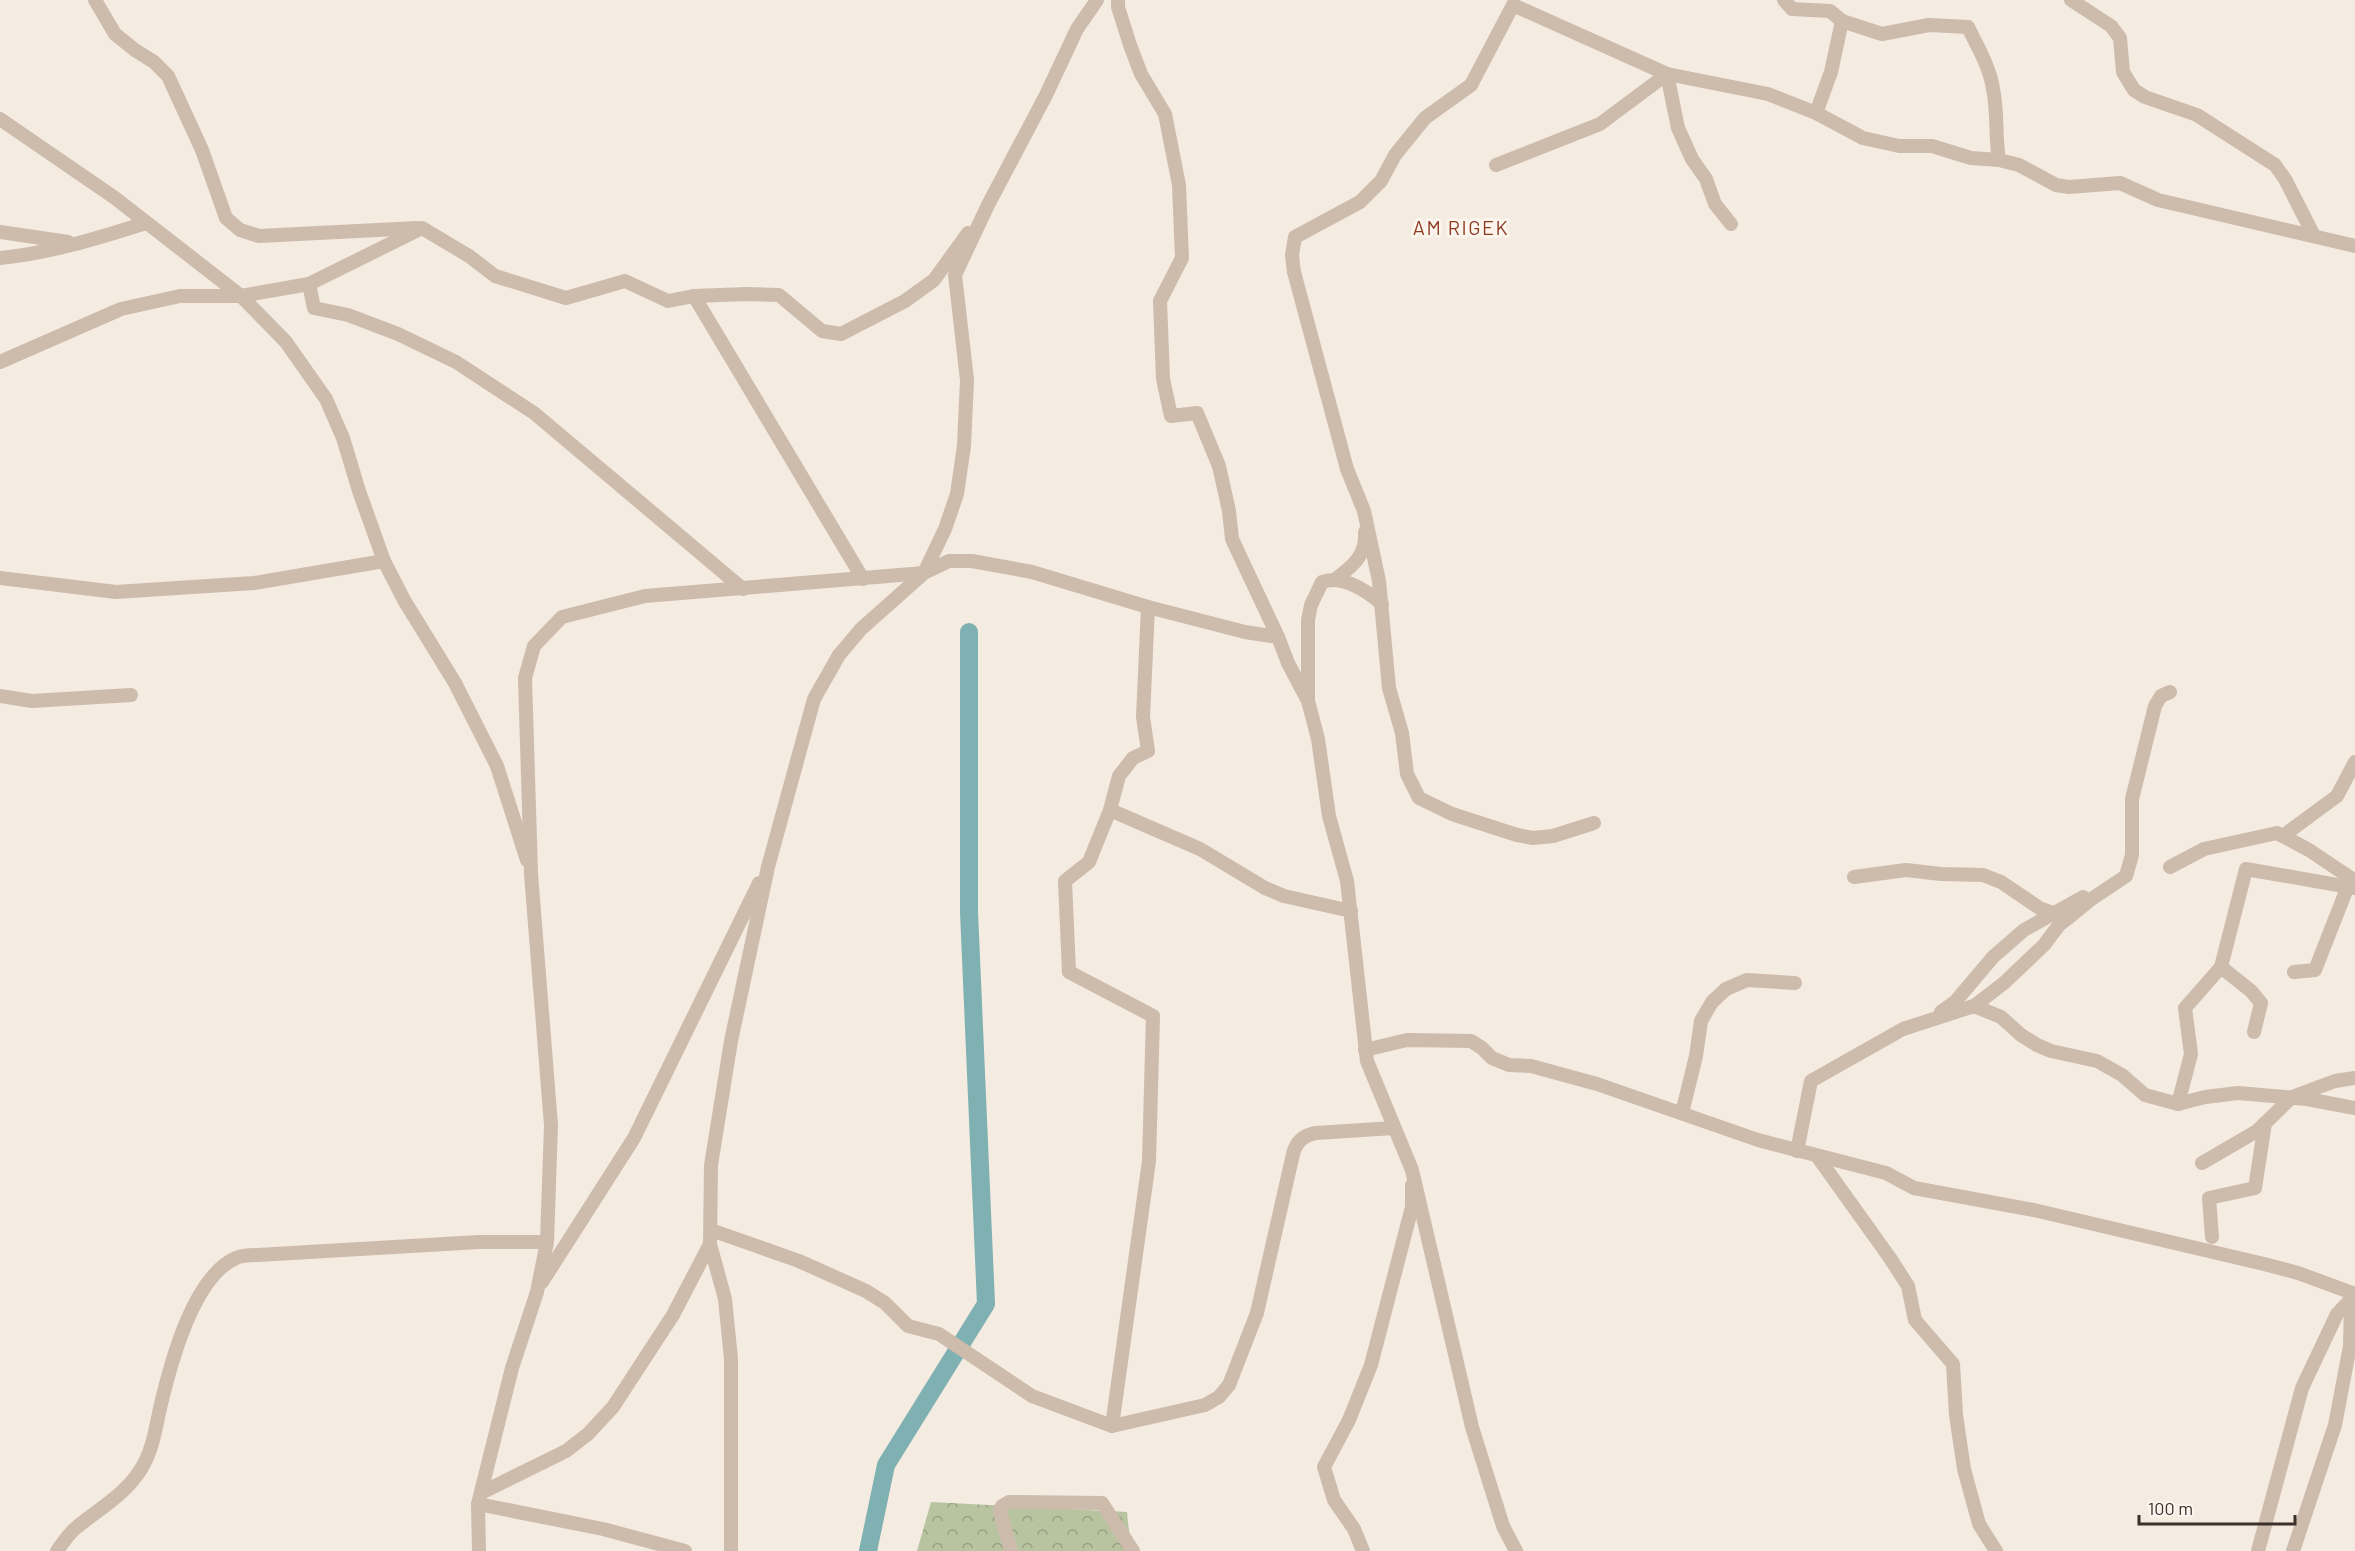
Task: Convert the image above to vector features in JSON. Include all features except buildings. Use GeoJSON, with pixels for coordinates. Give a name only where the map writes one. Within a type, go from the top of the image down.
{"type":"FeatureCollection","features":[{"type":"Feature","properties":{"kind":"street"},"geometry":{"type":"LineString","coordinates":[[95,0],[115,34],[154,62],[168,76],[202,150],[226,218],[240,230],[259,236],[422,228],[470,256],[495,276],[566,298],[625,281],[668,300],[694,296],[779,295],[822,331],[841,334],[905,301],[934,280],[988,205]]}},
{"type":"Feature","properties":{"kind":"street"},"geometry":{"type":"LineString","coordinates":[[924,573],[945,529],[957,494],[964,446],[967,381],[956,275],[988,205],[1024,140],[1077,29],[1097,0]]}},
{"type":"Feature","properties":{"kind":"street"},"geometry":{"type":"LineString","coordinates":[[1118,0],[1118,8],[1141,74],[1165,114],[1179,185],[1182,258],[1160,301],[1163,379],[1171,416],[1197,413],[1219,466],[1229,511],[1232,539],[1288,663],[1308,701],[1318,740],[1329,816],[1347,881],[1366,1061],[1412,1170],[1472,1427],[1503,1526],[1516,1551]]}},
{"type":"Feature","properties":{"kind":"street"},"geometry":{"type":"LineString","coordinates":[[1784,0],[1792,9],[1830,11],[1842,21],[1882,34],[1929,25],[1968,27],[1982,56],[1993,88],[1995,140],[1999,160]]}},
{"type":"Feature","properties":{"kind":"street"},"geometry":{"type":"LineString","coordinates":[[2071,0],[2111,26],[2120,38],[2123,72],[2134,90],[2145,97],[2197,116],[2275,165],[2285,179],[2314,236]]}},
{"type":"Feature","properties":{"kind":"street"},"geometry":{"type":"LineString","coordinates":[[1594,823],[1553,836],[1533,838],[1517,835],[1452,813],[1419,798],[1407,774],[1402,733],[1389,688],[1382,604],[1364,511],[1347,470],[1294,272],[1292,255],[1295,237],[1360,202],[1381,181],[1395,155],[1425,118],[1471,85],[1515,2],[1667,74],[1768,94],[1816,113],[1863,138],[1899,146],[1932,146],[1971,158],[1999,160],[2019,165],[2056,185],[2069,188],[2120,183],[2158,200],[2355,246]]}},
{"type":"Feature","properties":{"kind":"street"},"geometry":{"type":"LineString","coordinates":[[1816,113],[1831,72],[1842,21]]}},
{"type":"Feature","properties":{"kind":"street"},"geometry":{"type":"LineString","coordinates":[[1496,165],[1600,124],[1667,74]]}},
{"type":"Feature","properties":{"kind":"street"},"geometry":{"type":"LineString","coordinates":[[1667,74],[1678,128],[1692,159],[1706,179],[1715,204],[1731,224]]}},
{"type":"Feature","properties":{"kind":"street"},"geometry":{"type":"LineString","coordinates":[[0,119],[74,169],[168,238],[241,296],[286,342],[326,399],[343,438],[384,561],[404,600],[455,682],[497,766],[531,874]]}},
{"type":"Feature","properties":{"kind":"street"},"geometry":{"type":"LineString","coordinates":[[0,258],[79,244],[146,223]]}},
{"type":"Feature","properties":{"kind":"street"},"geometry":{"type":"LineString","coordinates":[[0,362],[121,309],[180,296],[241,296],[309,284],[422,228]]}},
{"type":"Feature","properties":{"kind":"street"},"geometry":{"type":"LineString","coordinates":[[0,232],[79,244]]}},
{"type":"Feature","properties":{"kind":"street"},"geometry":{"type":"LineString","coordinates":[[309,284],[314,308],[348,315],[398,334],[456,362],[534,413],[743,589]]}},
{"type":"Feature","properties":{"kind":"street"},"geometry":{"type":"LineString","coordinates":[[694,296],[863,579]]}},
{"type":"Feature","properties":{"kind":"street"},"geometry":{"type":"LineString","coordinates":[[1308,701],[1307,636],[1310,613],[1322,582],[1337,579],[1359,559],[1364,547],[1364,511]]}},
{"type":"Feature","properties":{"kind":"street"},"geometry":{"type":"LineString","coordinates":[[0,578],[116,592],[254,583],[384,561]]}},
{"type":"Feature","properties":{"kind":"street"},"geometry":{"type":"LineString","coordinates":[[731,1551],[731,1359],[725,1299],[710,1237],[712,1154],[731,1041],[768,867],[814,699],[839,655],[861,629],[924,573],[949,561],[972,561],[1032,572],[1148,607],[1245,632],[1278,637]]}},
{"type":"Feature","properties":{"kind":"street"},"geometry":{"type":"LineString","coordinates":[[478,1551],[479,1498],[512,1368],[537,1292],[547,1242],[551,1125],[531,874],[525,678],[534,646],[562,617],[645,596],[924,573]]}},
{"type":"Feature","properties":{"kind":"street"},"geometry":{"type":"LineString","coordinates":[[1337,579],[1355,586],[1382,604]]}},
{"type":"Feature","properties":{"kind":"street"},"geometry":{"type":"LineString","coordinates":[[1112,1426],[1149,1161],[1153,1016],[1069,972],[1065,881],[1089,862],[1110,810],[1119,776],[1133,758],[1148,751],[1143,717],[1148,607]]}},
{"type":"Feature","properties":{"kind":"street"},"geometry":{"type":"LineString","coordinates":[[1797,1151],[1811,1081],[1903,1029],[1974,1006],[2044,945],[2059,925],[2126,876],[2132,855],[2132,799],[2155,706],[2161,696],[2170,692]]}},
{"type":"Feature","properties":{"kind":"street"},"geometry":{"type":"LineString","coordinates":[[0,696],[32,701],[130,695]]}},
{"type":"Feature","properties":{"kind":"street"},"geometry":{"type":"LineString","coordinates":[[2283,836],[2337,796],[2355,762]]}},
{"type":"Feature","properties":{"kind":"street"},"geometry":{"type":"LineString","coordinates":[[1110,810],[1200,849],[1256,883],[1284,896],[1351,910]]}},
{"type":"Feature","properties":{"kind":"street"},"geometry":{"type":"LineString","coordinates":[[2170,867],[2204,849],[2277,833],[2309,850],[2353,885]]}},
{"type":"Feature","properties":{"kind":"street"},"geometry":{"type":"LineString","coordinates":[[537,1292],[634,1138],[768,867]]}},
{"type":"Feature","properties":{"kind":"street"},"geometry":{"type":"LineString","coordinates":[[2180,1104],[2193,1049],[2188,1005],[2221,967],[2246,869],[2353,885]]}},
{"type":"Feature","properties":{"kind":"street"},"geometry":{"type":"LineString","coordinates":[[1854,877],[1906,870],[1983,875],[2001,882],[2041,909],[2068,918]]}},
{"type":"Feature","properties":{"kind":"street"},"geometry":{"type":"LineString","coordinates":[[2294,972],[2315,970],[2353,885]]}},
{"type":"Feature","properties":{"kind":"street"},"geometry":{"type":"LineString","coordinates":[[1930,1020],[1955,1002],[1973,978],[2009,942],[2032,925],[2079,899],[2110,886]]}},
{"type":"Feature","properties":{"kind":"street"},"geometry":{"type":"LineString","coordinates":[[2221,967],[2251,991],[2261,1003],[2254,1032]]}},
{"type":"Feature","properties":{"kind":"street"},"geometry":{"type":"LineString","coordinates":[[1682,1113],[1696,1056],[1701,1021],[1712,1002],[1726,988],[1747,980],[1795,982]]}},
{"type":"Feature","properties":{"kind":"street"},"geometry":{"type":"LineString","coordinates":[[1974,1006],[2001,1017],[2021,1035],[2050,1051],[2097,1061],[2122,1076],[2145,1095],[2180,1104],[2205,1097],[2238,1093],[2292,1097],[2355,1108]]}},
{"type":"Feature","properties":{"kind":"street"},"geometry":{"type":"LineString","coordinates":[[1365,1050],[1407,1040],[1471,1041],[1492,1058],[1509,1065],[1531,1066],[1597,1084],[1758,1140],[1886,1173],[1914,1188],[2034,1210],[2242,1259],[2298,1273],[2354,1296]]}},
{"type":"Feature","properties":{"kind":"street"},"geometry":{"type":"LineString","coordinates":[[2202,1163],[2257,1131],[2292,1097],[2336,1081],[2355,1078]]}},
{"type":"Feature","properties":{"kind":"street"},"geometry":{"type":"LineString","coordinates":[[2212,1237],[2209,1198],[2255,1188],[2265,1123]]}},
{"type":"Feature","properties":{"kind":"street"},"geometry":{"type":"LineString","coordinates":[[710,1237],[799,1261],[866,1291],[885,1303],[908,1326],[939,1334],[1032,1396],[1112,1426],[1205,1405],[1219,1397],[1229,1385],[1257,1313],[1293,1154],[1298,1142],[1316,1132],[1394,1128]]}},
{"type":"Feature","properties":{"kind":"street"},"geometry":{"type":"LineString","coordinates":[[1817,1156],[1908,1286],[1915,1320],[1953,1364],[1956,1415],[1964,1468],[1979,1524],[1999,1550]]}},
{"type":"Feature","properties":{"kind":"street"},"geometry":{"type":"LineString","coordinates":[[1363,1551],[1354,1529],[1334,1500],[1324,1467],[1349,1420],[1371,1365],[1412,1207],[1412,1170]]}},
{"type":"Feature","properties":{"kind":"street"},"geometry":{"type":"LineString","coordinates":[[479,1498],[566,1451],[588,1434],[613,1407],[673,1315],[710,1237]]}},
{"type":"Feature","properties":{"kind":"street"},"geometry":{"type":"LineString","coordinates":[[57,1551],[75,1528],[119,1496],[142,1468],[156,1431],[188,1317],[203,1289],[224,1266],[237,1257],[479,1242],[547,1242]]}},
{"type":"Feature","properties":{"kind":"street"},"geometry":{"type":"LineString","coordinates":[[2258,1551],[2302,1388],[2337,1314],[2354,1296]]}},
{"type":"Feature","properties":{"kind":"street"},"geometry":{"type":"LineString","coordinates":[[2293,1551],[2335,1425],[2350,1346],[2354,1296]]}},
{"type":"Feature","properties":{"kind":"street"},"geometry":{"type":"LineString","coordinates":[[479,1498],[685,1551]]}},
{"type":"Feature","properties":{"kind":"street"},"geometry":{"type":"LineString","coordinates":[[1011,1551],[1000,1511],[1002,1506],[1009,1503],[1102,1503],[1133,1551]]}},
{"type":"Feature","properties":{"kind":"green space"},"geometry":{"type":"Polygon","coordinates":[[[931,1502],[1127,1512],[1131,1551],[917,1551],[931,1502]]]}},
{"type":"Feature","properties":{"kind":"waterway"},"geometry":{"type":"LineString","coordinates":[[868,1551],[886,1465],[986,1304],[969,912],[969,632]]}},
{"type":"Feature","properties":{"kind":"district","name":"AM RIGEK"},"geometry":{"type":"Point","coordinates":[1461,228]}}]}
